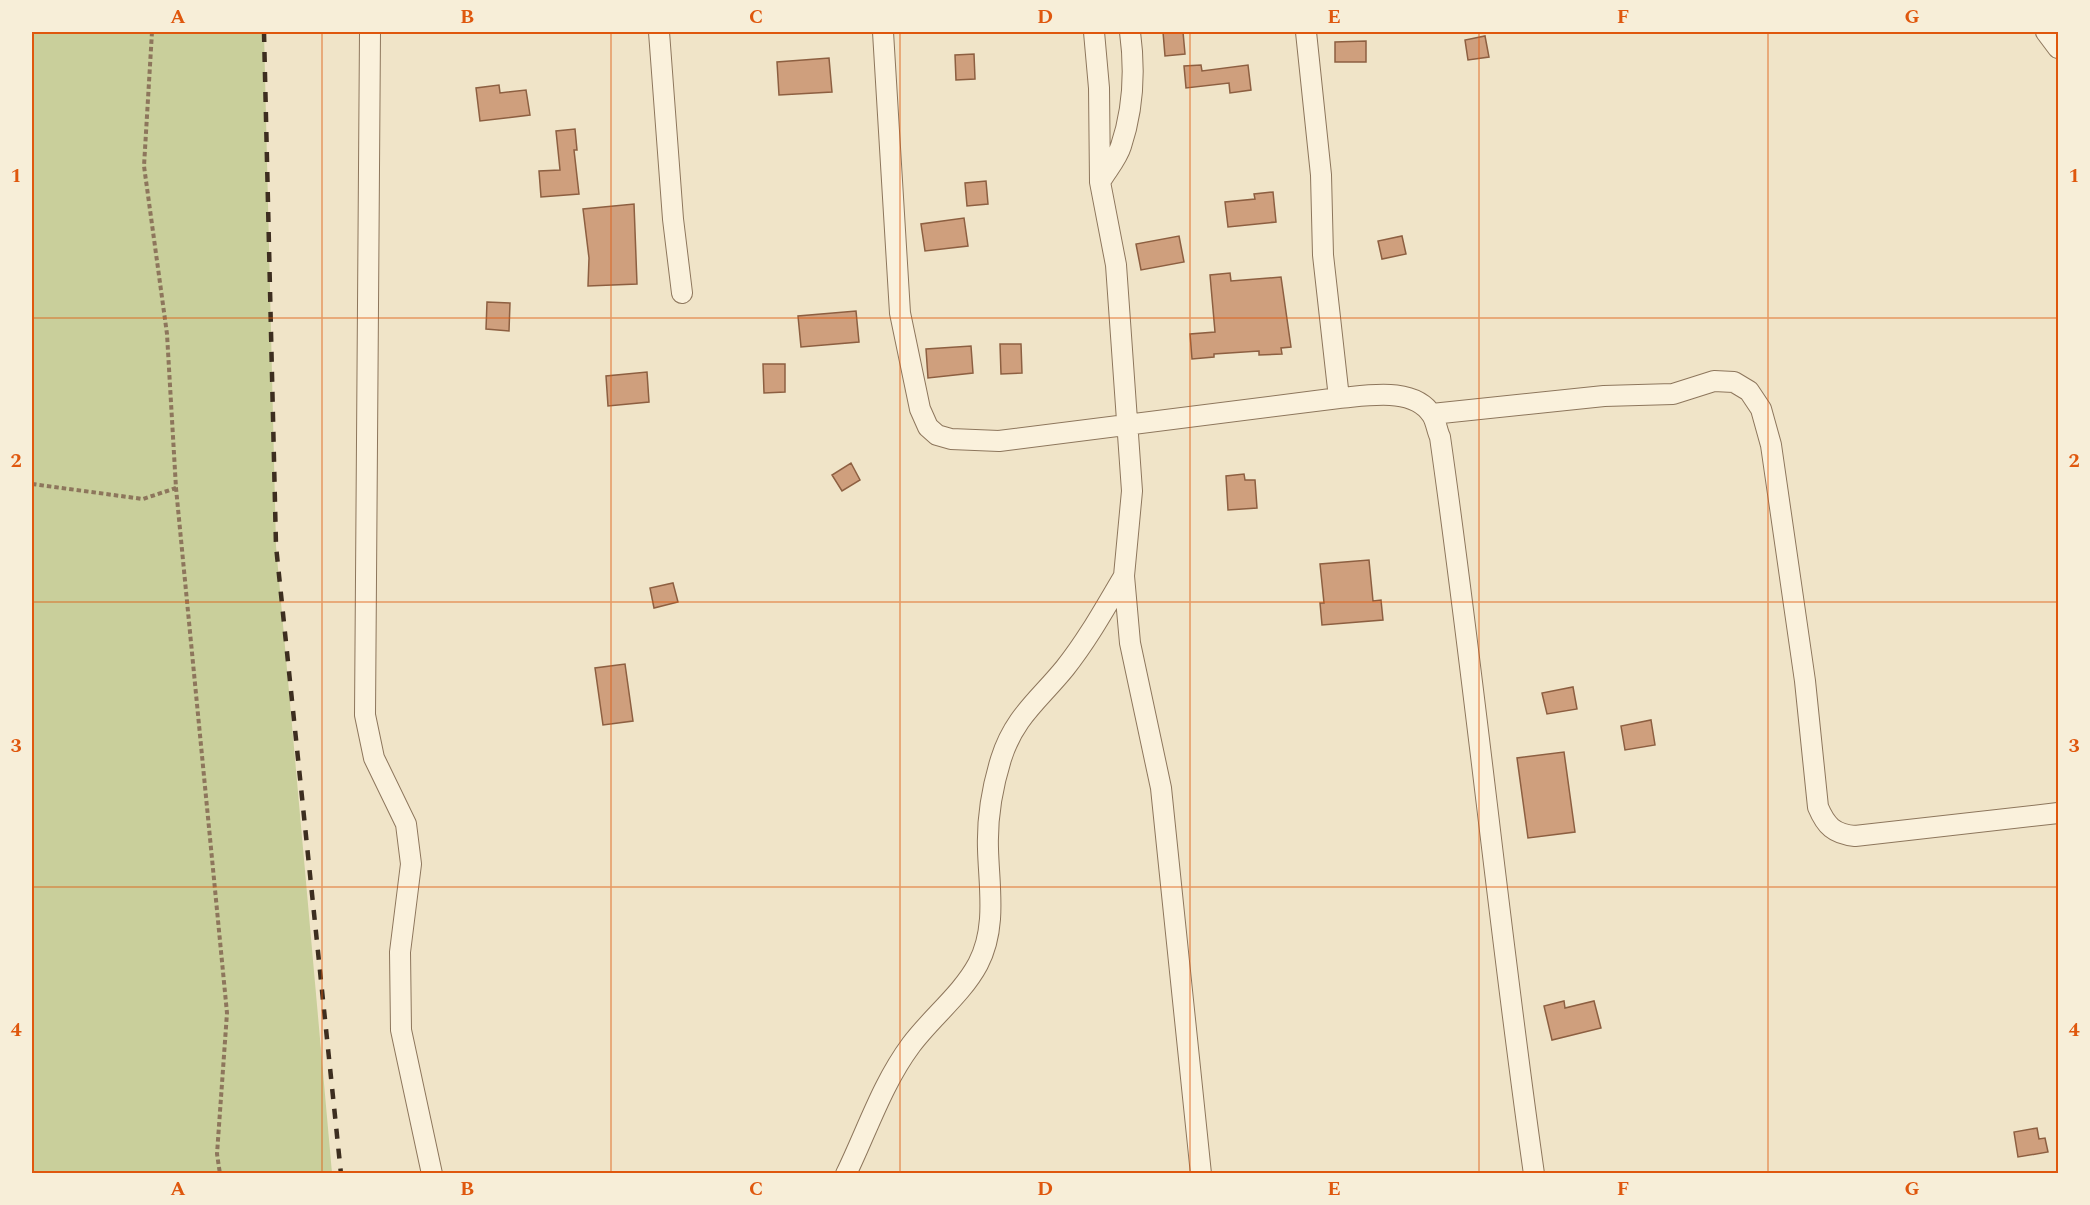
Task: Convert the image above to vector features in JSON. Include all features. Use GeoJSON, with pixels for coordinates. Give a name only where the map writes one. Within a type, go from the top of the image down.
{"type":"FeatureCollection","features":[{"type":"Feature","properties":{"kind":"street"},"geometry":{"type":"LineString","coordinates":[[370,32],[365,715],[374,758],[406,824],[411,864],[400,952],[401,1030],[432,1173]]}},
{"type":"Feature","properties":{"kind":"street"},"geometry":{"type":"LineString","coordinates":[[659,32],[673,219],[682,293]]}},
{"type":"Feature","properties":{"kind":"street"},"geometry":{"type":"LineString","coordinates":[[883,32],[900,313],[920,408],[927,427],[937,435],[951,439],[999,441],[1339,398],[1390,394],[1416,402],[1431,414],[1440,437],[1464,610],[1501,931],[1534,1173]]}},
{"type":"Feature","properties":{"kind":"street"},"geometry":{"type":"LineString","coordinates":[[1094,32],[1099,88],[1100,182],[1116,265],[1132,491],[1124,576],[1130,643],[1161,788],[1201,1173]]}},
{"type":"Feature","properties":{"kind":"street"},"geometry":{"type":"LineString","coordinates":[[1100,182],[1120,149],[1127,124],[1132,80],[1130,32]]}},
{"type":"Feature","properties":{"kind":"street"},"geometry":{"type":"LineString","coordinates":[[1306,32],[1321,175],[1323,255],[1339,398]]}},
{"type":"Feature","properties":{"kind":"street"},"geometry":{"type":"LineString","coordinates":[[2046,32],[2058,48]]}},
{"type":"Feature","properties":{"kind":"street"},"geometry":{"type":"LineString","coordinates":[[1431,414],[1604,396],[1673,394],[1714,381],[1734,382],[1749,391],[1761,409],[1771,445],[1805,681],[1818,807],[1825,824],[1839,834],[1855,836],[2058,813]]}},
{"type":"Feature","properties":{"kind":"street"},"geometry":{"type":"LineString","coordinates":[[846,1173],[886,1084],[911,1045],[977,966],[986,945],[991,913],[988,846],[991,797],[1001,758],[1012,731],[1034,700],[1064,670],[1090,635],[1124,576]]}},
{"type":"Feature","properties":{"kind":"path"},"geometry":{"type":"LineString","coordinates":[[152,32],[144,166],[166,334],[176,488],[227,1013],[217,1154],[220,1173]]}},
{"type":"Feature","properties":{"kind":"path"},"geometry":{"type":"LineString","coordinates":[[32,484],[143,499],[176,488]]}},
{"type":"Feature","properties":{"kind":"green space"},"geometry":{"type":"Polygon","coordinates":[[[32,32],[264,32],[276,546],[332,1173],[32,1173],[32,32]]]}},
{"type":"Feature","properties":{"kind":"building"},"geometry":{"type":"Polygon","coordinates":[[[1163,32],[1183,32],[1185,54],[1165,56],[1163,32]]]}},
{"type":"Feature","properties":{"kind":"building"},"geometry":{"type":"Polygon","coordinates":[[[1485,36],[1489,57],[1468,60],[1465,40],[1485,36]]]}},
{"type":"Feature","properties":{"kind":"building"},"geometry":{"type":"Polygon","coordinates":[[[1366,41],[1366,62],[1335,62],[1335,42],[1366,41]]]}},
{"type":"Feature","properties":{"kind":"building"},"geometry":{"type":"Polygon","coordinates":[[[974,54],[975,79],[956,80],[955,55],[974,54]]]}},
{"type":"Feature","properties":{"kind":"building"},"geometry":{"type":"Polygon","coordinates":[[[829,58],[832,92],[779,95],[777,62],[829,58]]]}},
{"type":"Feature","properties":{"kind":"building"},"geometry":{"type":"Polygon","coordinates":[[[1201,65],[1202,71],[1248,65],[1251,90],[1230,93],[1229,83],[1186,88],[1184,66],[1201,65]]]}},
{"type":"Feature","properties":{"kind":"building"},"geometry":{"type":"Polygon","coordinates":[[[499,85],[500,93],[526,90],[530,115],[480,121],[476,88],[499,85]]]}},
{"type":"Feature","properties":{"kind":"building"},"geometry":{"type":"Polygon","coordinates":[[[575,129],[577,150],[574,150],[579,194],[541,197],[539,171],[560,170],[556,131],[575,129]]]}},
{"type":"Feature","properties":{"kind":"building"},"geometry":{"type":"Polygon","coordinates":[[[986,181],[988,204],[967,206],[965,183],[986,181]]]}},
{"type":"Feature","properties":{"kind":"building"},"geometry":{"type":"Polygon","coordinates":[[[1273,192],[1276,222],[1228,227],[1225,202],[1255,199],[1254,194],[1273,192]]]}},
{"type":"Feature","properties":{"kind":"building"},"geometry":{"type":"Polygon","coordinates":[[[634,204],[637,284],[588,286],[589,258],[583,209],[634,204]]]}},
{"type":"Feature","properties":{"kind":"building"},"geometry":{"type":"Polygon","coordinates":[[[964,218],[968,246],[925,251],[921,224],[964,218]]]}},
{"type":"Feature","properties":{"kind":"building"},"geometry":{"type":"Polygon","coordinates":[[[1179,236],[1184,262],[1141,270],[1136,244],[1179,236]]]}},
{"type":"Feature","properties":{"kind":"building"},"geometry":{"type":"Polygon","coordinates":[[[1402,236],[1406,254],[1382,259],[1378,241],[1402,236]]]}},
{"type":"Feature","properties":{"kind":"building"},"geometry":{"type":"Polygon","coordinates":[[[1230,273],[1231,281],[1281,277],[1291,347],[1281,348],[1282,354],[1259,355],[1259,351],[1214,354],[1214,357],[1192,359],[1190,334],[1215,332],[1210,275],[1230,273]]]}},
{"type":"Feature","properties":{"kind":"building"},"geometry":{"type":"Polygon","coordinates":[[[487,302],[510,303],[509,331],[486,329],[487,302]]]}},
{"type":"Feature","properties":{"kind":"building"},"geometry":{"type":"Polygon","coordinates":[[[856,311],[859,342],[801,347],[798,316],[856,311]]]}},
{"type":"Feature","properties":{"kind":"building"},"geometry":{"type":"Polygon","coordinates":[[[1000,344],[1021,344],[1022,373],[1001,374],[1000,344]]]}},
{"type":"Feature","properties":{"kind":"building"},"geometry":{"type":"Polygon","coordinates":[[[971,346],[973,373],[928,378],[926,349],[971,346]]]}},
{"type":"Feature","properties":{"kind":"building"},"geometry":{"type":"Polygon","coordinates":[[[763,364],[785,364],[785,392],[764,393],[763,364]]]}},
{"type":"Feature","properties":{"kind":"building"},"geometry":{"type":"Polygon","coordinates":[[[647,372],[649,402],[608,406],[606,376],[647,372]]]}},
{"type":"Feature","properties":{"kind":"building"},"geometry":{"type":"Polygon","coordinates":[[[851,463],[860,480],[842,491],[832,475],[851,463]]]}},
{"type":"Feature","properties":{"kind":"building"},"geometry":{"type":"Polygon","coordinates":[[[1244,474],[1245,480],[1255,480],[1257,508],[1228,510],[1226,476],[1244,474]]]}},
{"type":"Feature","properties":{"kind":"building"},"geometry":{"type":"Polygon","coordinates":[[[1369,560],[1373,601],[1381,600],[1383,620],[1322,625],[1320,603],[1324,603],[1320,564],[1369,560]]]}},
{"type":"Feature","properties":{"kind":"building"},"geometry":{"type":"Polygon","coordinates":[[[673,583],[678,602],[654,608],[650,588],[673,583]]]}},
{"type":"Feature","properties":{"kind":"building"},"geometry":{"type":"Polygon","coordinates":[[[625,664],[633,721],[603,725],[595,668],[625,664]]]}},
{"type":"Feature","properties":{"kind":"building"},"geometry":{"type":"Polygon","coordinates":[[[1573,687],[1577,709],[1547,714],[1542,693],[1573,687]]]}},
{"type":"Feature","properties":{"kind":"building"},"geometry":{"type":"Polygon","coordinates":[[[1651,720],[1655,745],[1625,750],[1621,726],[1651,720]]]}},
{"type":"Feature","properties":{"kind":"building"},"geometry":{"type":"Polygon","coordinates":[[[1564,752],[1575,832],[1528,838],[1517,758],[1564,752]]]}},
{"type":"Feature","properties":{"kind":"building"},"geometry":{"type":"Polygon","coordinates":[[[1564,1001],[1565,1008],[1594,1001],[1601,1028],[1552,1040],[1544,1006],[1564,1001]]]}},
{"type":"Feature","properties":{"kind":"building"},"geometry":{"type":"Polygon","coordinates":[[[2037,1128],[2039,1139],[2045,1138],[2048,1152],[2018,1157],[2014,1132],[2037,1128]]]}},
{"type":"Feature","properties":{"kind":"railway"},"geometry":{"type":"LineString","coordinates":[[264,32],[276,546],[341,1174]]}}]}
